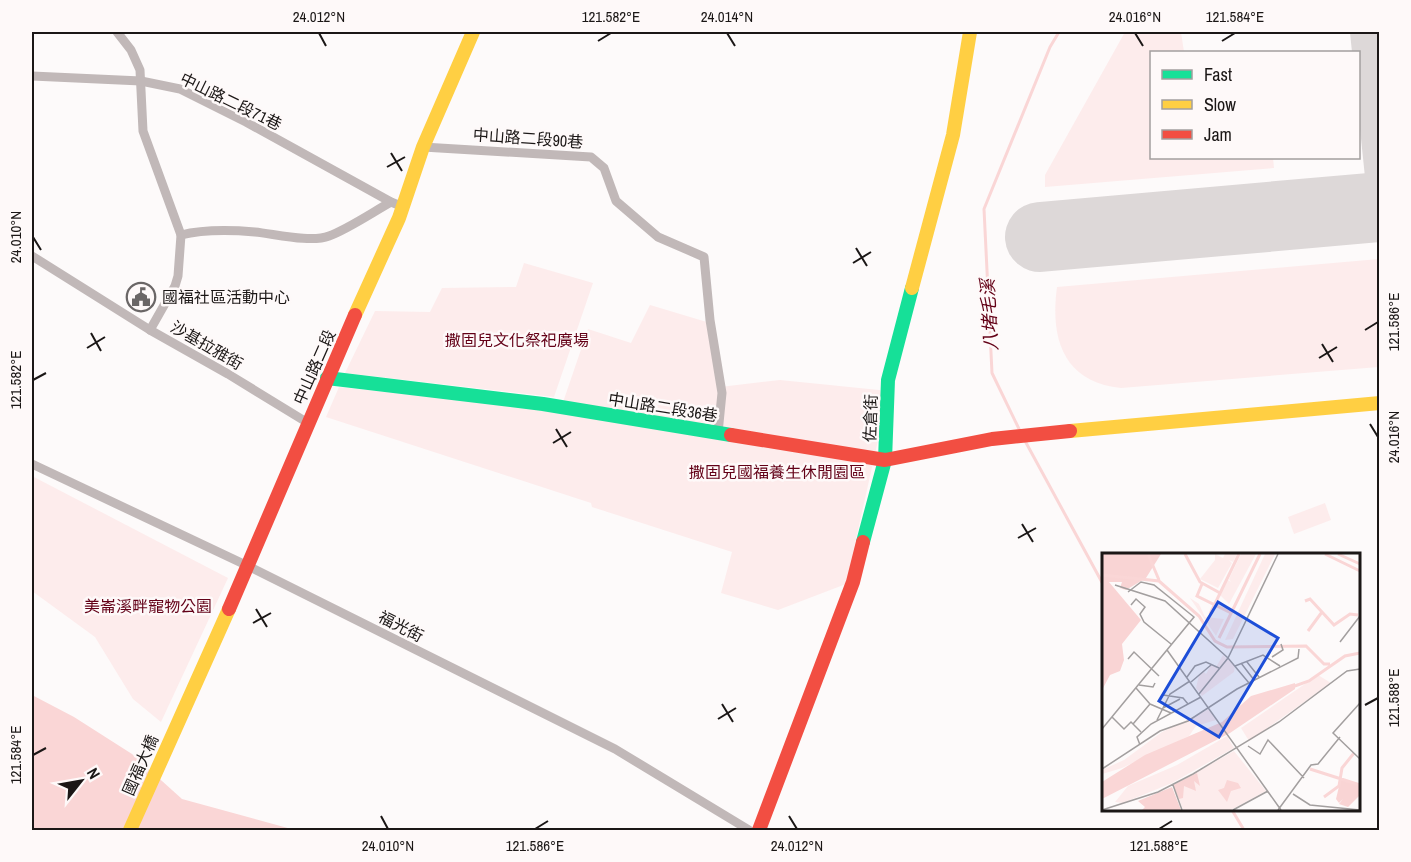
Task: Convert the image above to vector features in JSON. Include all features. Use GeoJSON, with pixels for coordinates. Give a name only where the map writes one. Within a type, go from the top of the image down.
{"type":"FeatureCollection","features":[{"type":"Feature","properties":{"kind":"street"},"geometry":{"type":"LineString","coordinates":[[117,32],[131,50],[140,70],[142,131],[181,235],[175,286],[150,330]]}},
{"type":"Feature","properties":{"kind":"street","name":"中山路二段"},"geometry":{"type":"LineString","coordinates":[[181,714],[399,218],[396,204],[473,32]]}},
{"type":"Feature","properties":{"kind":"street","name":"佐倉街"},"geometry":{"type":"LineString","coordinates":[[759,831],[853,582],[885,460],[888,380],[953,135],[970,32]]}},
{"type":"Feature","properties":{"kind":"street","name":"中山路二段71巷"},"geometry":{"type":"LineString","coordinates":[[32,75],[141,81],[180,89],[246,122],[396,204]]}},
{"type":"Feature","properties":{"kind":"street","name":"中山路二段90巷"},"geometry":{"type":"LineString","coordinates":[[423,147],[591,157],[604,168],[616,201],[658,237],[704,257],[710,320],[722,393],[718,433]]}},
{"type":"Feature","properties":{"kind":"street"},"geometry":{"type":"LineString","coordinates":[[181,235],[222,231],[256,232],[294,238],[329,237],[396,204]]}},
{"type":"Feature","properties":{"kind":"street","name":"沙基拉雅街"},"geometry":{"type":"LineString","coordinates":[[32,256],[150,330],[308,423]]}},
{"type":"Feature","properties":{"kind":"street","name":"中山路二段36巷"},"geometry":{"type":"LineString","coordinates":[[327,378],[543,404],[885,460],[992,439],[1380,403]]}},
{"type":"Feature","properties":{"kind":"street","name":"福光街"},"geometry":{"type":"LineString","coordinates":[[32,464],[248,566],[615,749],[749,831]]}},
{"type":"Feature","properties":{"kind":"street","name":"國福大橋"},"geometry":{"type":"LineString","coordinates":[[129,831],[181,714]]}},
{"type":"Feature","properties":{"kind":"green space"},"geometry":{"type":"Polygon","coordinates":[[[1125,32],[1181,32],[1184,51],[1150,51],[1150,159],[1273,159],[1274,168],[1045,187],[1045,175],[1125,32]]]}},
{"type":"Feature","properties":{"kind":"green space"},"geometry":{"type":"Polygon","coordinates":[[[1379,259],[1379,367],[1121,388],[1101,384],[1086,377],[1073,367],[1059,340],[1055,306],[1057,287],[1379,259]]]}},
{"type":"Feature","properties":{"kind":"green space","name":"撒固兒文化祭祀廣場"},"geometry":{"type":"Polygon","coordinates":[[[524,263],[593,283],[554,397],[345,373],[375,311],[430,312],[442,288],[516,287],[524,263]]]}},
{"type":"Feature","properties":{"kind":"green space","name":"撒固兒國福養生休閒園區"},"geometry":{"type":"Polygon","coordinates":[[[650,305],[710,323],[720,387],[780,380],[889,391],[846,584],[778,610],[721,593],[732,552],[592,507],[591,503],[326,417],[339,387],[560,411],[588,329],[631,343],[650,305]]]}},
{"type":"Feature","properties":{"kind":"green space","name":"美崙溪畔寵物公園"},"geometry":{"type":"Polygon","coordinates":[[[32,476],[228,578],[161,722],[133,699],[95,637],[32,591],[32,476]]]}},
{"type":"Feature","properties":{"kind":"green space"},"geometry":{"type":"Polygon","coordinates":[[[1325,503],[1331,520],[1294,534],[1288,517],[1325,503]]]}},
{"type":"Feature","properties":{"kind":"shaded area"},"geometry":{"type":"Polygon","coordinates":[[[32,695],[74,717],[132,754],[182,799],[295,830],[32,830],[32,695]]]}},
{"type":"Feature","properties":{"kind":"waterway","name":"八堵毛溪"},"geometry":{"type":"LineString","coordinates":[[1020,431],[992,373],[984,209],[1050,47],[1059,32]]}},
{"type":"Feature","properties":{"kind":"waterway","name":"八堵毛溪"},"geometry":{"type":"LineString","coordinates":[[1024,439],[1102,582]]}},
{"type":"Feature","properties":{"kind":"waterway","name":"八堵毛溪"},"geometry":{"type":"LineString","coordinates":[[1233,811],[1244,830]]}},
{"type":"Feature","properties":{"kind":"taxiway"},"geometry":{"type":"LineString","coordinates":[[1364,32],[1380,186]]}},
{"type":"Feature","properties":{"kind":"runway"},"geometry":{"type":"LineString","coordinates":[[1040,237],[1380,207]]}},
{"type":"Feature","properties":{"kind":"traffic: fast"},"geometry":{"type":"LineString","coordinates":[[863,542],[885,460],[888,380],[912,288]]}},
{"type":"Feature","properties":{"kind":"traffic: fast"},"geometry":{"type":"LineString","coordinates":[[327,378],[543,404],[731,435]]}},
{"type":"Feature","properties":{"kind":"traffic: slow"},"geometry":{"type":"LineString","coordinates":[[355,315],[399,218],[423,147],[473,32]]}},
{"type":"Feature","properties":{"kind":"traffic: slow"},"geometry":{"type":"LineString","coordinates":[[912,288],[953,135],[970,32]]}},
{"type":"Feature","properties":{"kind":"traffic: slow"},"geometry":{"type":"LineString","coordinates":[[1070,431],[1380,403]]}},
{"type":"Feature","properties":{"kind":"traffic: slow"},"geometry":{"type":"LineString","coordinates":[[130,830],[229,609]]}},
{"type":"Feature","properties":{"kind":"traffic: jam"},"geometry":{"type":"LineString","coordinates":[[229,609],[355,315]]}},
{"type":"Feature","properties":{"kind":"traffic: jam"},"geometry":{"type":"LineString","coordinates":[[731,435],[885,460],[992,439],[1070,431]]}},
{"type":"Feature","properties":{"kind":"traffic: jam"},"geometry":{"type":"LineString","coordinates":[[759,830],[853,582],[863,542]]}},
{"type":"Feature","properties":{"kind":"place","name":"國福社區活動中心"},"geometry":{"type":"Point","coordinates":[141,297]}}]}
